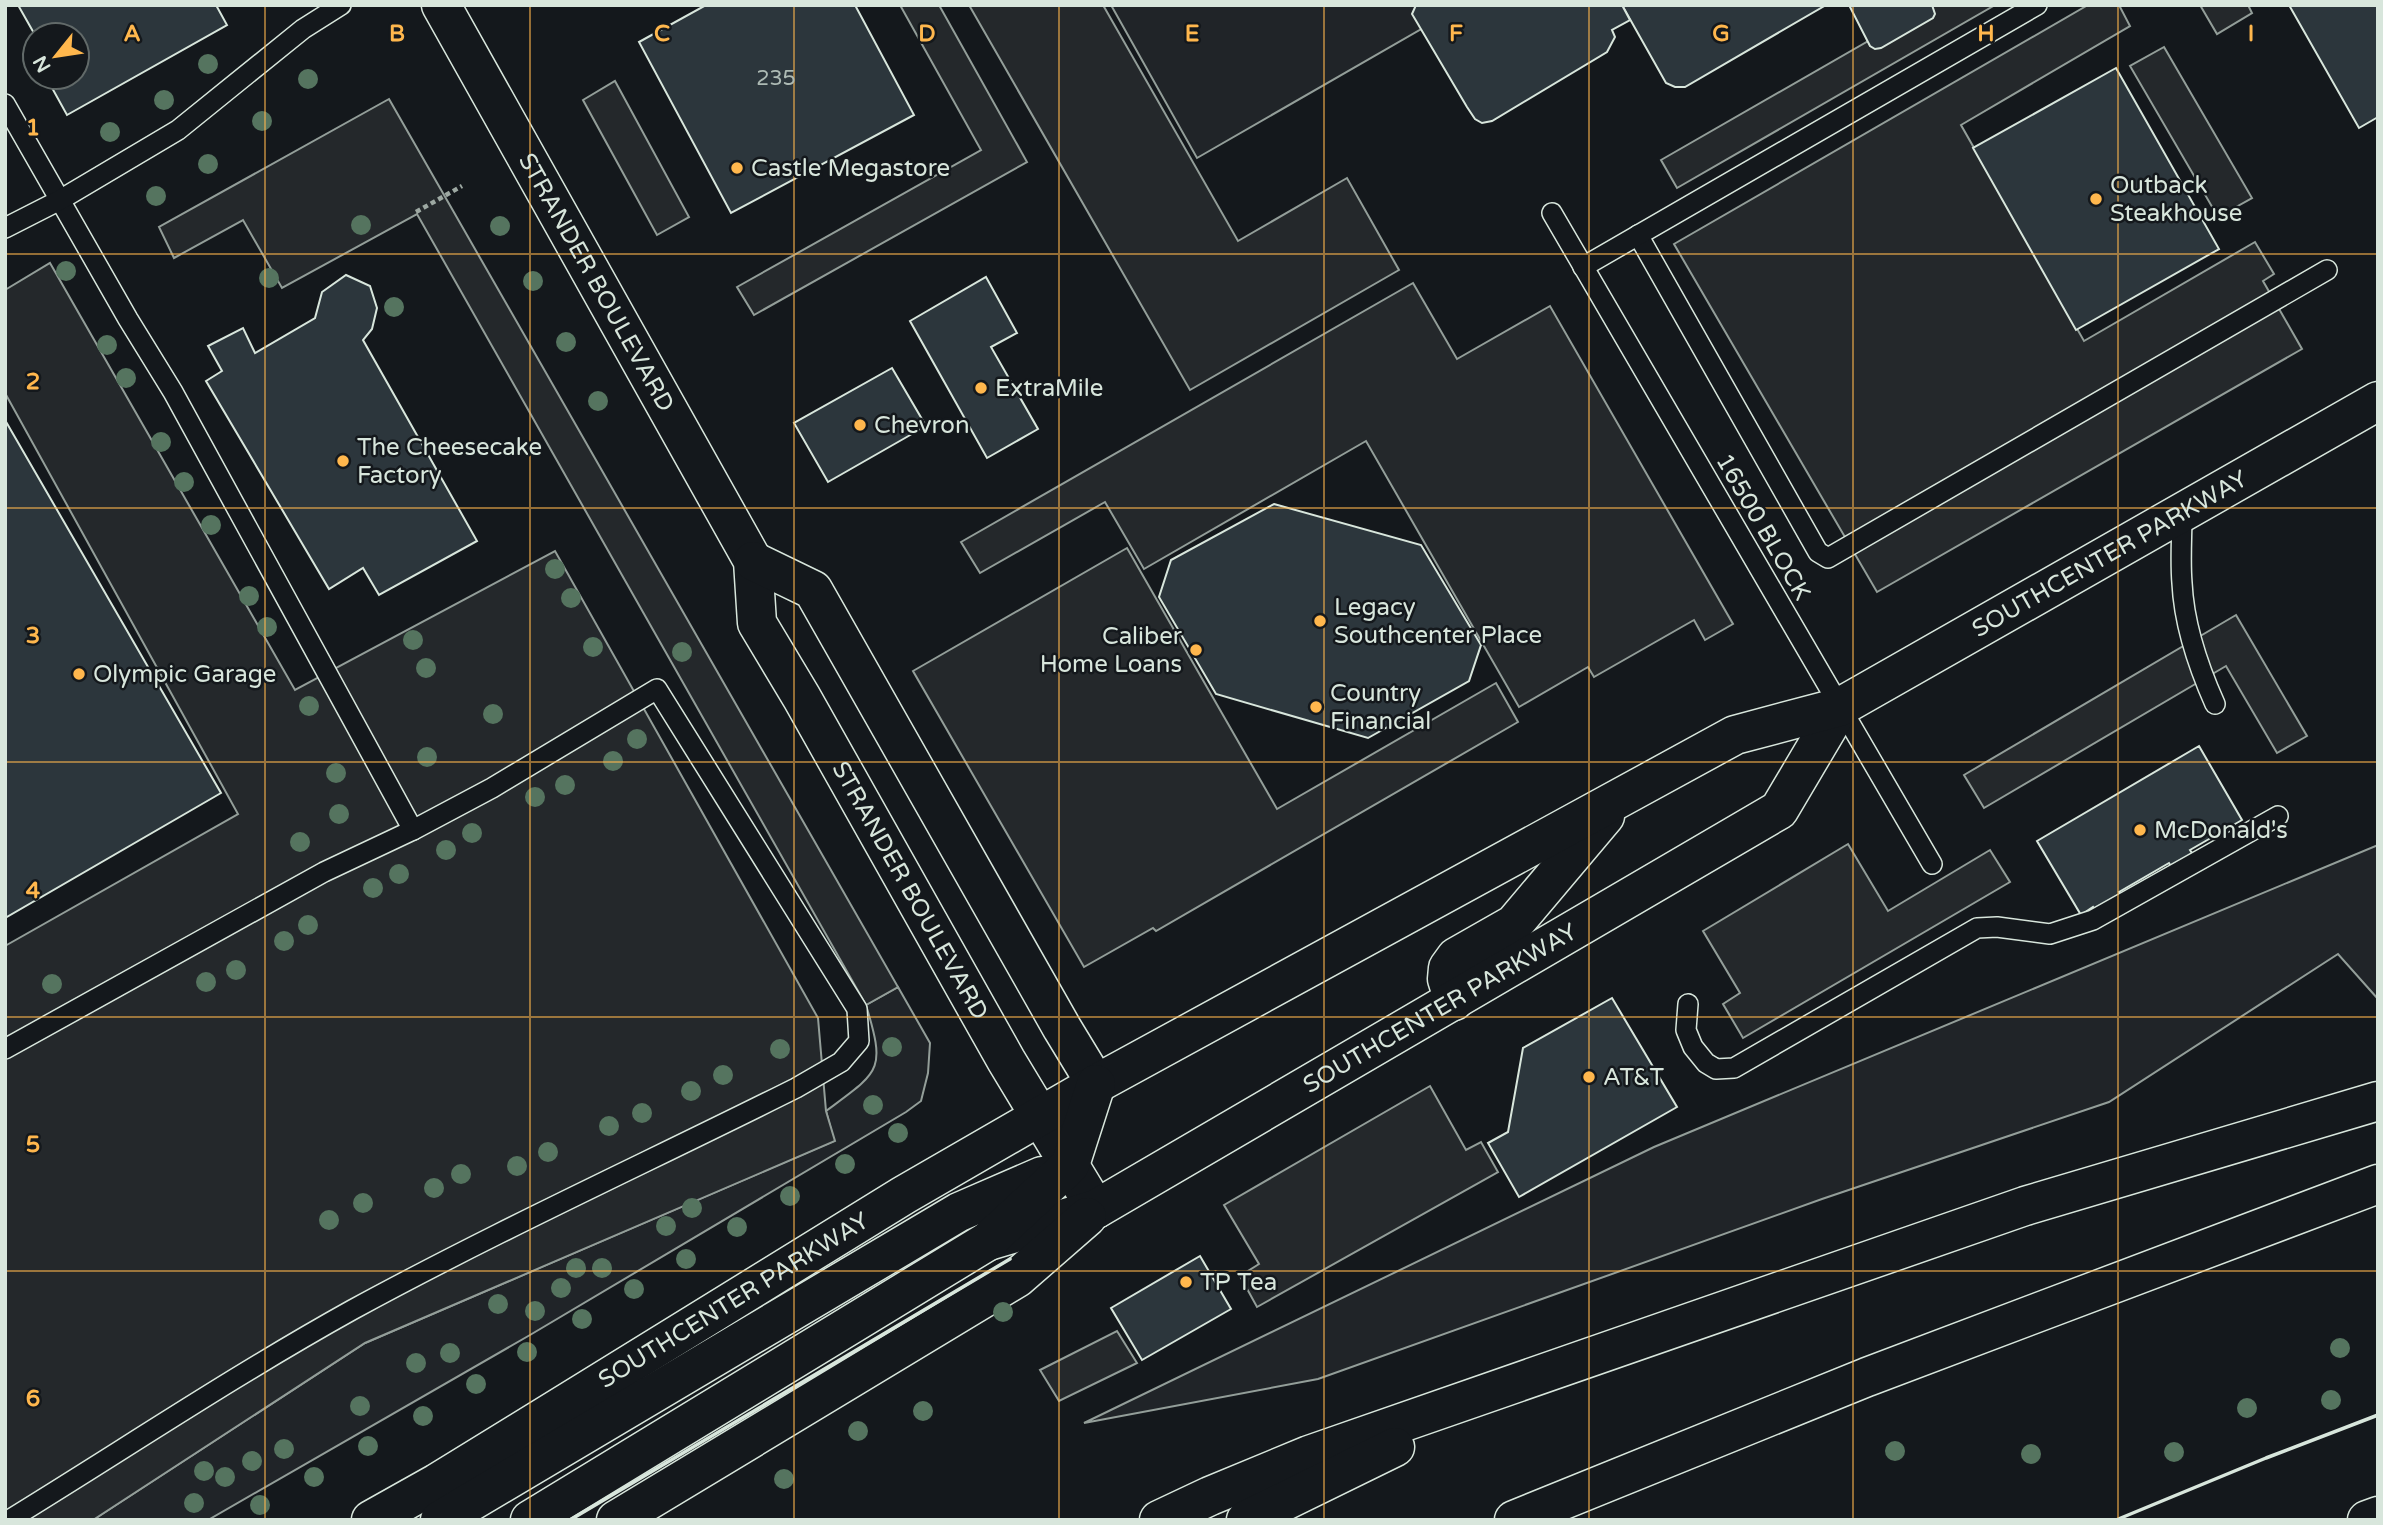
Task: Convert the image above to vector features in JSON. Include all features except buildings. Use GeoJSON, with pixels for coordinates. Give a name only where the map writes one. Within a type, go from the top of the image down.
{"type":"FeatureCollection","features":[{"type":"Feature","properties":{"kind":"main road","name":"STRANDER BOULEVARD"},"geometry":{"type":"LineString","coordinates":[[441,5],[753,561],[757,623],[1006,1060],[1096,1209]]}},
{"type":"Feature","properties":{"kind":"main road","name":"SOUTHCENTER PARKWAY"},"geometry":{"type":"LineString","coordinates":[[371,1520],[437,1483],[904,1195],[1096,1084],[1735,735],[1840,707],[2378,401]]}},
{"type":"Feature","properties":{"kind":"main road"},"geometry":{"type":"LineString","coordinates":[[753,561],[813,590],[1096,1084]]}},
{"type":"Feature","properties":{"kind":"main road","name":"SOUTHCENTER PARKWAY"},"geometry":{"type":"LineString","coordinates":[[988,1241],[1096,1209],[1779,810],[1840,707]]}},
{"type":"Feature","properties":{"kind":"main road"},"geometry":{"type":"LineString","coordinates":[[1454,1001],[1447,979],[1448,968],[1457,957],[1514,924],[1620,798]]}},
{"type":"Feature","properties":{"kind":"main road","name":"SOUTHCENTER PARKWAY"},"geometry":{"type":"LineString","coordinates":[[530,1520],[988,1241],[1070,1165],[1096,1084]]}},
{"type":"Feature","properties":{"kind":"main road"},"geometry":{"type":"LineString","coordinates":[[1159,1520],[1309,1455],[2025,1206],[2378,1101]]}},
{"type":"Feature","properties":{"kind":"main road"},"geometry":{"type":"LineString","coordinates":[[440,1520],[959,1212],[1070,1165]]}},
{"type":"Feature","properties":{"kind":"main road"},"geometry":{"type":"LineString","coordinates":[[1514,1520],[1867,1377],[2378,1184]]}},
{"type":"Feature","properties":{"kind":"main road"},"geometry":{"type":"LineString","coordinates":[[616,1520],[1017,1278],[1096,1209]]}},
{"type":"Feature","properties":{"kind":"main road"},"geometry":{"type":"LineString","coordinates":[[1246,1520],[1544,1374]]}},
{"type":"Feature","properties":{"kind":"main road"},"geometry":{"type":"LineString","coordinates":[[2367,1520],[2378,1516]]}},
{"type":"Feature","properties":{"kind":"lane"},"geometry":{"type":"LineString","coordinates":[[5,228],[60,200],[178,130],[303,29],[341,5]]}},
{"type":"Feature","properties":{"kind":"lane"},"geometry":{"type":"LineString","coordinates":[[1583,267],[2037,5]]}},
{"type":"Feature","properties":{"kind":"lane"},"geometry":{"type":"LineString","coordinates":[[5,104],[173,392],[413,830]]}},
{"type":"Feature","properties":{"kind":"lane","name":"16500 BLOCK"},"geometry":{"type":"LineString","coordinates":[[1552,213],[1932,864]]}},
{"type":"Feature","properties":{"kind":"lane"},"geometry":{"type":"LineString","coordinates":[[1638,235],[1818,552],[1828,558],[2327,270]]}},
{"type":"Feature","properties":{"kind":"lane"},"geometry":{"type":"LineString","coordinates":[[2182,512],[2182,585],[2190,637],[2200,672],[2215,704]]}},
{"type":"Feature","properties":{"kind":"lane"},"geometry":{"type":"LineString","coordinates":[[5,1049],[324,872],[413,830],[492,788],[657,689],[858,1009],[859,1041],[841,1062],[796,1088],[436,1265],[349,1312],[9,1520]]}},
{"type":"Feature","properties":{"kind":"lane"},"geometry":{"type":"LineString","coordinates":[[1688,1004],[1686,1030],[1693,1047],[1706,1063],[1716,1069],[1734,1068],[1977,928],[1997,927],[2050,934],[2093,920],[2278,816]]}},
{"type":"Feature","properties":{"kind":"path"},"geometry":{"type":"LineString","coordinates":[[416,212],[463,186]]}},
{"type":"Feature","properties":{"kind":"shaded area"},"geometry":{"type":"Polygon","coordinates":[[[900,5],[939,5],[1027,162],[754,315],[737,287],[981,150],[900,5]]]}},
{"type":"Feature","properties":{"kind":"shaded area"},"geometry":{"type":"Polygon","coordinates":[[[969,5],[1103,5],[1238,241],[1347,178],[1399,270],[1190,390],[969,5]]]}},
{"type":"Feature","properties":{"kind":"shaded area"},"geometry":{"type":"Polygon","coordinates":[[[1111,5],[1463,5],[1197,158],[1111,5]]]}},
{"type":"Feature","properties":{"kind":"shaded area"},"geometry":{"type":"Polygon","coordinates":[[[1931,5],[1995,5],[1677,188],[1661,160],[1931,5]]]}},
{"type":"Feature","properties":{"kind":"shaded area"},"geometry":{"type":"Polygon","coordinates":[[[2088,5],[2119,5],[2130,26],[1961,125],[2084,341],[2255,242],[2274,274],[2263,281],[2302,349],[1877,592],[1674,244],[2088,5]]]}},
{"type":"Feature","properties":{"kind":"shaded area"},"geometry":{"type":"Polygon","coordinates":[[[2200,5],[2248,5],[2252,13],[2217,34],[2200,5]]]}},
{"type":"Feature","properties":{"kind":"shaded area"},"geometry":{"type":"Polygon","coordinates":[[[2164,47],[2252,198],[2218,217],[2130,66],[2164,47]]]}},
{"type":"Feature","properties":{"kind":"shaded area"},"geometry":{"type":"Polygon","coordinates":[[[615,81],[689,217],[657,235],[583,100],[615,81]]]}},
{"type":"Feature","properties":{"kind":"shaded area"},"geometry":{"type":"Polygon","coordinates":[[[389,99],[898,987],[866,1005],[417,214],[282,288],[243,220],[174,258],[159,227],[389,99]]]}},
{"type":"Feature","properties":{"kind":"shaded area"},"geometry":{"type":"Polygon","coordinates":[[[50,263],[295,690],[555,551],[818,1018],[826,1111],[835,1141],[365,1343],[93,1520],[5,1520],[5,946],[238,814],[5,393],[5,290],[50,263]]]}},
{"type":"Feature","properties":{"kind":"shaded area"},"geometry":{"type":"Polygon","coordinates":[[[1413,283],[1457,359],[1550,306],[1733,624],[1705,640],[1694,620],[1594,677],[1588,667],[1519,707],[1366,441],[1144,569],[1105,502],[980,573],[961,542],[1413,283]]]}},
{"type":"Feature","properties":{"kind":"shaded area"},"geometry":{"type":"Polygon","coordinates":[[[1127,548],[1277,809],[1496,683],[1518,722],[1156,931],[1153,928],[1084,967],[913,671],[1127,548]]]}},
{"type":"Feature","properties":{"kind":"shaded area"},"geometry":{"type":"Polygon","coordinates":[[[2236,615],[2307,736],[2277,753],[2226,666],[1984,808],[1964,775],[2236,615]]]}},
{"type":"Feature","properties":{"kind":"shaded area"},"geometry":{"type":"Polygon","coordinates":[[[1848,844],[1888,911],[1990,850],[2010,882],[1743,1038],[1723,1004],[1740,993],[1703,931],[1848,844]]]}},
{"type":"Feature","properties":{"kind":"shaded area"},"geometry":{"type":"Polygon","coordinates":[[[2378,845],[2378,999],[2338,954],[2109,1102],[1822,1199],[1318,1379],[1084,1423],[1654,1147],[2378,845]]]}},
{"type":"Feature","properties":{"kind":"shaded area"},"geometry":{"type":"Polygon","coordinates":[[[898,987],[930,1043],[928,1073],[921,1101],[906,1112],[530,1335],[208,1520],[93,1520],[365,1343],[834,1141],[826,1111],[858,1087],[874,1068],[876,1044],[866,1005],[898,987]]]}},
{"type":"Feature","properties":{"kind":"shaded area"},"geometry":{"type":"Polygon","coordinates":[[[1430,1086],[1466,1150],[1481,1142],[1498,1172],[1257,1307],[1240,1276],[1259,1264],[1224,1205],[1430,1086]]]}},
{"type":"Feature","properties":{"kind":"shaded area"},"geometry":{"type":"Polygon","coordinates":[[[1117,1331],[1137,1363],[1059,1401],[1040,1370],[1117,1331]]]}},
{"type":"Feature","properties":{"kind":"wall"},"geometry":{"type":"LineString","coordinates":[[570,1520],[1010,1259]]}},
{"type":"Feature","properties":{"kind":"wall"},"geometry":{"type":"LineString","coordinates":[[2116,1520],[2378,1415]]}},
{"type":"Feature","properties":{"kind":"place","name":"Castle Megastore"},"geometry":{"type":"Point","coordinates":[737,168]}},
{"type":"Feature","properties":{"kind":"place","name":"Outback Steakhouse"},"geometry":{"type":"Point","coordinates":[2096,199]}},
{"type":"Feature","properties":{"kind":"place","name":"ExtraMile"},"geometry":{"type":"Point","coordinates":[981,388]}},
{"type":"Feature","properties":{"kind":"place","name":"Chevron"},"geometry":{"type":"Point","coordinates":[860,425]}},
{"type":"Feature","properties":{"kind":"place","name":"The Cheesecake Factory"},"geometry":{"type":"Point","coordinates":[343,461]}},
{"type":"Feature","properties":{"kind":"place","name":"Legacy Southcenter Place"},"geometry":{"type":"Point","coordinates":[1320,621]}},
{"type":"Feature","properties":{"kind":"place","name":"Caliber Home Loans"},"geometry":{"type":"Point","coordinates":[1196,650]}},
{"type":"Feature","properties":{"kind":"place","name":"Olympic Garage"},"geometry":{"type":"Point","coordinates":[79,674]}},
{"type":"Feature","properties":{"kind":"place","name":"Country Financial"},"geometry":{"type":"Point","coordinates":[1316,707]}},
{"type":"Feature","properties":{"kind":"place","name":"McDonald's"},"geometry":{"type":"Point","coordinates":[2140,830]}},
{"type":"Feature","properties":{"kind":"place","name":"AT&T"},"geometry":{"type":"Point","coordinates":[1589,1077]}},
{"type":"Feature","properties":{"kind":"place","name":"TP Tea"},"geometry":{"type":"Point","coordinates":[1186,1282]}}]}
